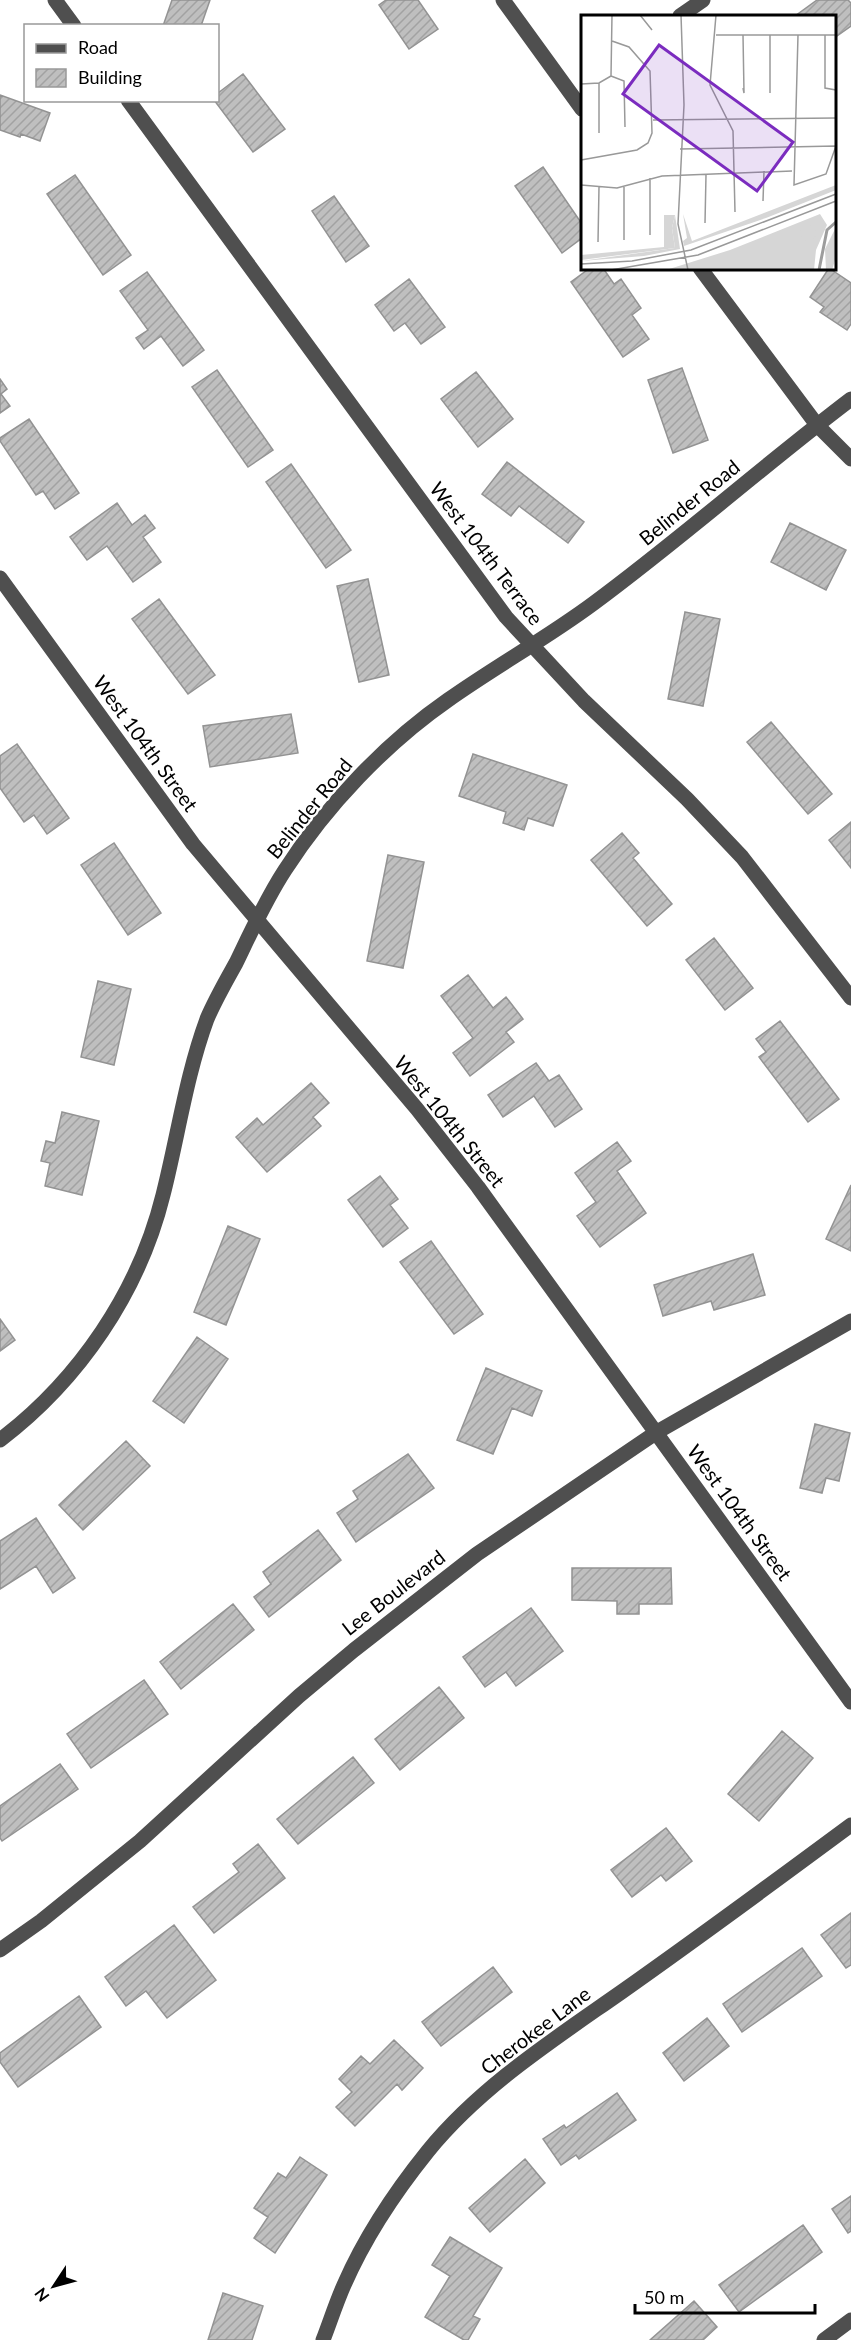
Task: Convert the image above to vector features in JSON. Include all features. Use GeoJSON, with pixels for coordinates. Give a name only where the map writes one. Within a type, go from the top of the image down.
{"type":"FeatureCollection","features":[{"type":"Feature","properties":{"kind":"street"},"geometry":{"type":"LineString","coordinates":[[55,0],[73,24]]}},
{"type":"Feature","properties":{"kind":"street"},"geometry":{"type":"LineString","coordinates":[[504,0],[577,91]]}},
{"type":"Feature","properties":{"kind":"street"},"geometry":{"type":"LineString","coordinates":[[681,15],[702,0]]}},
{"type":"Feature","properties":{"kind":"street","name":"West 104th Terrace"},"geometry":{"type":"LineString","coordinates":[[129,102],[506,617],[584,700],[687,799],[742,857],[851,999]]}},
{"type":"Feature","properties":{"kind":"street"},"geometry":{"type":"LineString","coordinates":[[702,270],[817,424],[851,459]]}},
{"type":"Feature","properties":{"kind":"street","name":"Belinder Road"},"geometry":{"type":"LineString","coordinates":[[0,1440],[27,1420],[67,1379],[101,1335],[126,1291],[152,1232],[163,1196],[186,1089],[208,1017],[256,921],[284,872],[306,841],[364,773],[405,734],[447,701],[567,623],[643,567],[817,424],[851,399]]}},
{"type":"Feature","properties":{"kind":"street","name":"West 104th Street"},"geometry":{"type":"LineString","coordinates":[[0,578],[193,844],[417,1109],[458,1161],[851,1702]]}},
{"type":"Feature","properties":{"kind":"street","name":"Lee Boulevard"},"geometry":{"type":"LineString","coordinates":[[0,1950],[41,1921],[140,1841],[299,1696],[477,1554],[657,1432],[851,1321]]}},
{"type":"Feature","properties":{"kind":"street","name":"Cherokee Lane"},"geometry":{"type":"LineString","coordinates":[[323,2340],[344,2285],[373,2228],[393,2196],[429,2150],[464,2112],[573,2026],[851,1825]]}},
{"type":"Feature","properties":{"kind":"street"},"geometry":{"type":"LineString","coordinates":[[824,2340],[851,2320]]}},
{"type":"Feature","properties":{"kind":"building"},"geometry":{"type":"Polygon","coordinates":[[[172,0],[210,0],[202,24],[164,24],[172,0]]]}},
{"type":"Feature","properties":{"kind":"building"},"geometry":{"type":"Polygon","coordinates":[[[386,0],[418,0],[438,29],[409,49],[379,5],[386,0]]]}},
{"type":"Feature","properties":{"kind":"building"},"geometry":{"type":"Polygon","coordinates":[[[817,0],[848,0],[851,3],[851,26],[836,37],[836,15],[796,15],[817,0]]]}},
{"type":"Feature","properties":{"kind":"building"},"geometry":{"type":"Polygon","coordinates":[[[243,74],[285,129],[253,152],[216,102],[219,102],[219,92],[243,74]]]}},
{"type":"Feature","properties":{"kind":"building"},"geometry":{"type":"Polygon","coordinates":[[[0,95],[50,113],[40,141],[0,130],[0,95]]]}},
{"type":"Feature","properties":{"kind":"building"},"geometry":{"type":"Polygon","coordinates":[[[543,167],[581,223],[581,239],[562,253],[515,186],[543,167]]]}},
{"type":"Feature","properties":{"kind":"building"},"geometry":{"type":"Polygon","coordinates":[[[75,175],[131,255],[103,275],[47,194],[75,175]]]}},
{"type":"Feature","properties":{"kind":"building"},"geometry":{"type":"Polygon","coordinates":[[[334,196],[369,246],[346,262],[312,211],[334,196]]]}},
{"type":"Feature","properties":{"kind":"building"},"geometry":{"type":"Polygon","coordinates":[[[587,270],[604,270],[614,284],[621,279],[641,308],[632,315],[649,339],[623,357],[571,282],[587,270]]]}},
{"type":"Feature","properties":{"kind":"building"},"geometry":{"type":"Polygon","coordinates":[[[828,270],[832,270],[851,283],[851,324],[847,330],[820,312],[824,307],[810,297],[828,270]]]}},
{"type":"Feature","properties":{"kind":"building"},"geometry":{"type":"Polygon","coordinates":[[[147,272],[204,350],[183,366],[161,336],[144,349],[136,338],[148,330],[120,291],[147,272]]]}},
{"type":"Feature","properties":{"kind":"building"},"geometry":{"type":"Polygon","coordinates":[[[409,279],[445,327],[421,344],[405,323],[394,331],[375,305],[409,279]]]}},
{"type":"Feature","properties":{"kind":"building"},"geometry":{"type":"Polygon","coordinates":[[[682,368],[708,440],[673,453],[648,380],[682,368]]]}},
{"type":"Feature","properties":{"kind":"building"},"geometry":{"type":"Polygon","coordinates":[[[217,370],[273,450],[248,467],[192,387],[217,370]]]}},
{"type":"Feature","properties":{"kind":"building"},"geometry":{"type":"Polygon","coordinates":[[[476,372],[513,419],[478,447],[441,399],[476,372]]]}},
{"type":"Feature","properties":{"kind":"building"},"geometry":{"type":"Polygon","coordinates":[[[0,379],[7,389],[1,394],[10,406],[0,413],[0,379]]]}},
{"type":"Feature","properties":{"kind":"building"},"geometry":{"type":"Polygon","coordinates":[[[29,419],[79,493],[55,509],[43,491],[36,495],[0,441],[0,438],[29,419]]]}},
{"type":"Feature","properties":{"kind":"building"},"geometry":{"type":"Polygon","coordinates":[[[507,462],[584,522],[568,543],[519,506],[511,516],[482,494],[507,462]]]}},
{"type":"Feature","properties":{"kind":"building"},"geometry":{"type":"Polygon","coordinates":[[[291,464],[351,550],[326,568],[266,482],[291,464]]]}},
{"type":"Feature","properties":{"kind":"building"},"geometry":{"type":"Polygon","coordinates":[[[117,503],[132,525],[145,515],[155,528],[143,537],[161,562],[133,582],[107,546],[87,560],[70,537],[117,503]]]}},
{"type":"Feature","properties":{"kind":"building"},"geometry":{"type":"Polygon","coordinates":[[[790,523],[846,550],[826,590],[771,562],[790,523]]]}},
{"type":"Feature","properties":{"kind":"building"},"geometry":{"type":"Polygon","coordinates":[[[368,579],[389,675],[359,682],[337,586],[368,579]]]}},
{"type":"Feature","properties":{"kind":"building"},"geometry":{"type":"Polygon","coordinates":[[[159,599],[215,675],[188,694],[132,619],[159,599]]]}},
{"type":"Feature","properties":{"kind":"building"},"geometry":{"type":"Polygon","coordinates":[[[685,612],[720,619],[703,706],[668,699],[685,612]]]}},
{"type":"Feature","properties":{"kind":"building"},"geometry":{"type":"Polygon","coordinates":[[[291,714],[298,753],[210,767],[203,726],[291,714]]]}},
{"type":"Feature","properties":{"kind":"building"},"geometry":{"type":"Polygon","coordinates":[[[771,722],[832,794],[808,814],[747,742],[771,722]]]}},
{"type":"Feature","properties":{"kind":"building"},"geometry":{"type":"Polygon","coordinates":[[[17,744],[69,818],[47,834],[34,815],[24,822],[0,788],[0,756],[17,744]]]}},
{"type":"Feature","properties":{"kind":"building"},"geometry":{"type":"Polygon","coordinates":[[[473,754],[567,785],[553,826],[528,818],[524,830],[503,823],[506,812],[459,796],[473,754]]]}},
{"type":"Feature","properties":{"kind":"building"},"geometry":{"type":"Polygon","coordinates":[[[851,822],[851,868],[829,840],[851,822]]]}},
{"type":"Feature","properties":{"kind":"building"},"geometry":{"type":"Polygon","coordinates":[[[622,833],[639,853],[633,858],[672,904],[647,926],[591,860],[622,833]]]}},
{"type":"Feature","properties":{"kind":"building"},"geometry":{"type":"Polygon","coordinates":[[[114,843],[161,913],[128,935],[81,865],[114,843]]]}},
{"type":"Feature","properties":{"kind":"building"},"geometry":{"type":"Polygon","coordinates":[[[388,855],[424,862],[403,968],[367,961],[388,855]]]}},
{"type":"Feature","properties":{"kind":"building"},"geometry":{"type":"Polygon","coordinates":[[[714,938],[753,988],[725,1010],[686,960],[714,938]]]}},
{"type":"Feature","properties":{"kind":"building"},"geometry":{"type":"Polygon","coordinates":[[[468,975],[493,1008],[506,997],[523,1019],[506,1032],[514,1042],[470,1076],[453,1053],[473,1038],[441,996],[468,975]]]}},
{"type":"Feature","properties":{"kind":"building"},"geometry":{"type":"Polygon","coordinates":[[[98,981],[131,989],[114,1065],[81,1057],[98,981]]]}},
{"type":"Feature","properties":{"kind":"building"},"geometry":{"type":"Polygon","coordinates":[[[780,1021],[839,1099],[808,1122],[759,1057],[766,1052],[756,1039],[780,1021]]]}},
{"type":"Feature","properties":{"kind":"building"},"geometry":{"type":"Polygon","coordinates":[[[536,1063],[549,1081],[559,1075],[582,1109],[555,1127],[534,1096],[503,1117],[488,1095],[536,1063]]]}},
{"type":"Feature","properties":{"kind":"building"},"geometry":{"type":"Polygon","coordinates":[[[311,1083],[329,1103],[313,1117],[321,1126],[267,1172],[236,1137],[257,1118],[263,1125],[311,1083]]]}},
{"type":"Feature","properties":{"kind":"building"},"geometry":{"type":"Polygon","coordinates":[[[62,1112],[99,1121],[82,1195],[45,1186],[50,1163],[41,1161],[46,1141],[55,1143],[62,1112]]]}},
{"type":"Feature","properties":{"kind":"building"},"geometry":{"type":"Polygon","coordinates":[[[617,1142],[631,1161],[617,1171],[646,1213],[600,1247],[577,1216],[596,1202],[575,1173],[617,1142]]]}},
{"type":"Feature","properties":{"kind":"building"},"geometry":{"type":"Polygon","coordinates":[[[380,1176],[398,1199],[390,1205],[408,1228],[383,1247],[348,1200],[380,1176]]]}},
{"type":"Feature","properties":{"kind":"building"},"geometry":{"type":"Polygon","coordinates":[[[851,1185],[851,1251],[826,1239],[851,1185]]]}},
{"type":"Feature","properties":{"kind":"building"},"geometry":{"type":"Polygon","coordinates":[[[228,1226],[260,1239],[226,1325],[194,1312],[228,1226]]]}},
{"type":"Feature","properties":{"kind":"building"},"geometry":{"type":"Polygon","coordinates":[[[431,1241],[483,1314],[454,1334],[400,1262],[431,1241]]]}},
{"type":"Feature","properties":{"kind":"building"},"geometry":{"type":"Polygon","coordinates":[[[753,1254],[765,1295],[714,1310],[711,1301],[663,1316],[654,1285],[753,1254]]]}},
{"type":"Feature","properties":{"kind":"building"},"geometry":{"type":"Polygon","coordinates":[[[0,1319],[15,1340],[0,1351],[0,1319]]]}},
{"type":"Feature","properties":{"kind":"building"},"geometry":{"type":"Polygon","coordinates":[[[197,1337],[228,1359],[184,1423],[153,1401],[197,1337]]]}},
{"type":"Feature","properties":{"kind":"building"},"geometry":{"type":"Polygon","coordinates":[[[486,1368],[542,1391],[532,1416],[512,1408],[493,1454],[457,1440],[486,1368]]]}},
{"type":"Feature","properties":{"kind":"building"},"geometry":{"type":"Polygon","coordinates":[[[815,1424],[850,1433],[839,1481],[826,1478],[822,1493],[800,1488],[815,1424]]]}},
{"type":"Feature","properties":{"kind":"building"},"geometry":{"type":"Polygon","coordinates":[[[126,1441],[150,1466],[83,1530],[59,1505],[126,1441]]]}},
{"type":"Feature","properties":{"kind":"building"},"geometry":{"type":"Polygon","coordinates":[[[408,1454],[434,1488],[356,1542],[337,1513],[358,1499],[353,1491],[408,1454]]]}},
{"type":"Feature","properties":{"kind":"building"},"geometry":{"type":"Polygon","coordinates":[[[36,1518],[75,1578],[53,1593],[36,1566],[0,1589],[0,1541],[36,1518]]]}},
{"type":"Feature","properties":{"kind":"building"},"geometry":{"type":"Polygon","coordinates":[[[318,1530],[341,1560],[269,1617],[254,1597],[271,1584],[263,1572],[318,1530]]]}},
{"type":"Feature","properties":{"kind":"building"},"geometry":{"type":"Polygon","coordinates":[[[572,1568],[671,1568],[672,1604],[639,1604],[639,1614],[617,1614],[617,1601],[572,1600],[572,1568]]]}},
{"type":"Feature","properties":{"kind":"building"},"geometry":{"type":"Polygon","coordinates":[[[233,1604],[254,1630],[181,1689],[160,1662],[233,1604]]]}},
{"type":"Feature","properties":{"kind":"building"},"geometry":{"type":"Polygon","coordinates":[[[531,1608],[563,1651],[516,1686],[506,1672],[485,1687],[463,1657],[531,1608]]]}},
{"type":"Feature","properties":{"kind":"building"},"geometry":{"type":"Polygon","coordinates":[[[144,1680],[168,1714],[91,1768],[67,1734],[144,1680]]]}},
{"type":"Feature","properties":{"kind":"building"},"geometry":{"type":"Polygon","coordinates":[[[439,1687],[464,1718],[400,1770],[375,1739],[439,1687]]]}},
{"type":"Feature","properties":{"kind":"building"},"geometry":{"type":"Polygon","coordinates":[[[782,1731],[813,1758],[759,1821],[728,1794],[782,1731]]]}},
{"type":"Feature","properties":{"kind":"building"},"geometry":{"type":"Polygon","coordinates":[[[353,1757],[374,1783],[298,1844],[277,1819],[353,1757]]]}},
{"type":"Feature","properties":{"kind":"building"},"geometry":{"type":"Polygon","coordinates":[[[60,1764],[78,1789],[2,1841],[0,1838],[0,1806],[60,1764]]]}},
{"type":"Feature","properties":{"kind":"building"},"geometry":{"type":"Polygon","coordinates":[[[666,1828],[692,1861],[666,1881],[661,1875],[632,1897],[611,1870],[666,1828]]]}},
{"type":"Feature","properties":{"kind":"building"},"geometry":{"type":"Polygon","coordinates":[[[258,1844],[285,1878],[214,1933],[193,1907],[239,1872],[233,1864],[258,1844]]]}},
{"type":"Feature","properties":{"kind":"building"},"geometry":{"type":"Polygon","coordinates":[[[851,1913],[851,1965],[846,1968],[821,1935],[851,1913]]]}},
{"type":"Feature","properties":{"kind":"building"},"geometry":{"type":"Polygon","coordinates":[[[174,1925],[216,1980],[167,2018],[146,1991],[126,2006],[105,1977],[174,1925]]]}},
{"type":"Feature","properties":{"kind":"building"},"geometry":{"type":"Polygon","coordinates":[[[802,1948],[822,1976],[742,2032],[723,2004],[802,1948]]]}},
{"type":"Feature","properties":{"kind":"building"},"geometry":{"type":"Polygon","coordinates":[[[493,1967],[512,1992],[441,2046],[422,2022],[493,1967]]]}},
{"type":"Feature","properties":{"kind":"building"},"geometry":{"type":"Polygon","coordinates":[[[79,1996],[101,2027],[18,2087],[0,2062],[0,2053],[79,1996]]]}},
{"type":"Feature","properties":{"kind":"building"},"geometry":{"type":"Polygon","coordinates":[[[707,2018],[729,2046],[684,2081],[663,2053],[707,2018]]]}},
{"type":"Feature","properties":{"kind":"building"},"geometry":{"type":"Polygon","coordinates":[[[394,2040],[423,2068],[402,2090],[397,2084],[355,2126],[336,2107],[352,2092],[339,2079],[361,2056],[370,2064],[394,2040]]]}},
{"type":"Feature","properties":{"kind":"building"},"geometry":{"type":"Polygon","coordinates":[[[617,2093],[636,2120],[579,2159],[576,2155],[561,2165],[543,2139],[564,2125],[566,2128],[617,2093]]]}},
{"type":"Feature","properties":{"kind":"building"},"geometry":{"type":"Polygon","coordinates":[[[300,2157],[327,2175],[275,2253],[254,2238],[268,2217],[254,2208],[278,2173],[286,2178],[300,2157]]]}},
{"type":"Feature","properties":{"kind":"building"},"geometry":{"type":"Polygon","coordinates":[[[525,2159],[545,2183],[490,2232],[469,2208],[525,2159]]]}},
{"type":"Feature","properties":{"kind":"building"},"geometry":{"type":"Polygon","coordinates":[[[851,2196],[851,2231],[848,2233],[832,2209],[851,2196]]]}},
{"type":"Feature","properties":{"kind":"building"},"geometry":{"type":"Polygon","coordinates":[[[803,2225],[822,2252],[739,2312],[719,2285],[803,2225]]]}},
{"type":"Feature","properties":{"kind":"building"},"geometry":{"type":"Polygon","coordinates":[[[450,2237],[502,2268],[473,2316],[480,2319],[468,2340],[464,2340],[425,2317],[450,2276],[432,2265],[450,2237]]]}},
{"type":"Feature","properties":{"kind":"building"},"geometry":{"type":"Polygon","coordinates":[[[223,2293],[263,2306],[252,2340],[208,2340],[223,2293]]]}},
{"type":"Feature","properties":{"kind":"building"},"geometry":{"type":"Polygon","coordinates":[[[694,2301],[717,2327],[703,2340],[650,2340],[694,2301]]]}}]}
